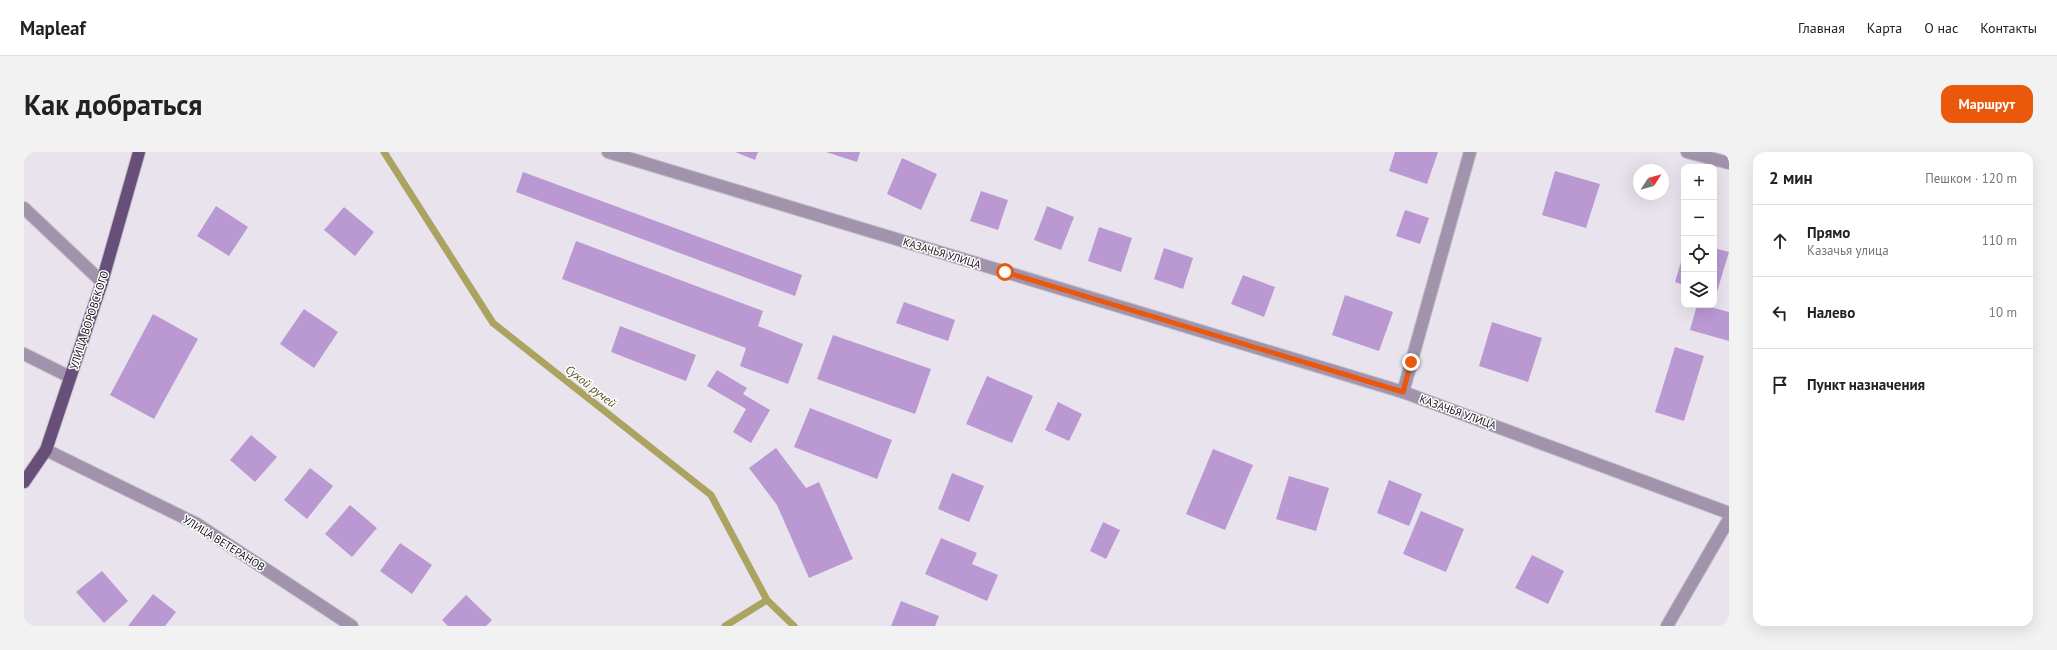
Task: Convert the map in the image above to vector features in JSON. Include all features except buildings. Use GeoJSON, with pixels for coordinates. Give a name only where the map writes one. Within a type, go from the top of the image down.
{"type":"FeatureCollection","features":[{"type":"Feature","properties":{"kind":"main road","name":"УЛИЦА ВОРОВСКОГО"},"geometry":{"type":"LineString","coordinates":[[24,482],[46,450],[102,282],[139,152]]}},
{"type":"Feature","properties":{"kind":"street","name":"КАЗАЧЬЯ УЛИЦА"},"geometry":{"type":"LineString","coordinates":[[608,152],[1403,392],[1729,513]]}},
{"type":"Feature","properties":{"kind":"street"},"geometry":{"type":"LineString","coordinates":[[1403,392],[1470,152]]}},
{"type":"Feature","properties":{"kind":"street"},"geometry":{"type":"LineString","coordinates":[[1687,152],[1729,163]]}},
{"type":"Feature","properties":{"kind":"street"},"geometry":{"type":"LineString","coordinates":[[24,208],[102,282]]}},
{"type":"Feature","properties":{"kind":"street"},"geometry":{"type":"LineString","coordinates":[[24,354],[70,377]]}},
{"type":"Feature","properties":{"kind":"street","name":"УЛИЦА ВЕТЕРАНОВ"},"geometry":{"type":"LineString","coordinates":[[46,450],[197,524],[352,626]]}},
{"type":"Feature","properties":{"kind":"street"},"geometry":{"type":"LineString","coordinates":[[1667,626],[1729,519]]}},
{"type":"Feature","properties":{"kind":"waterway","name":"Сухой ручей"},"geometry":{"type":"LineString","coordinates":[[384,152],[493,323],[711,495],[767,600],[794,626]]}},
{"type":"Feature","properties":{"kind":"waterway"},"geometry":{"type":"LineString","coordinates":[[725,626],[767,600]]}},
{"type":"Feature","properties":{"kind":"route"},"geometry":{"type":"LineString","coordinates":[[1005,272],[1403,392],[1411,362]]}}]}
